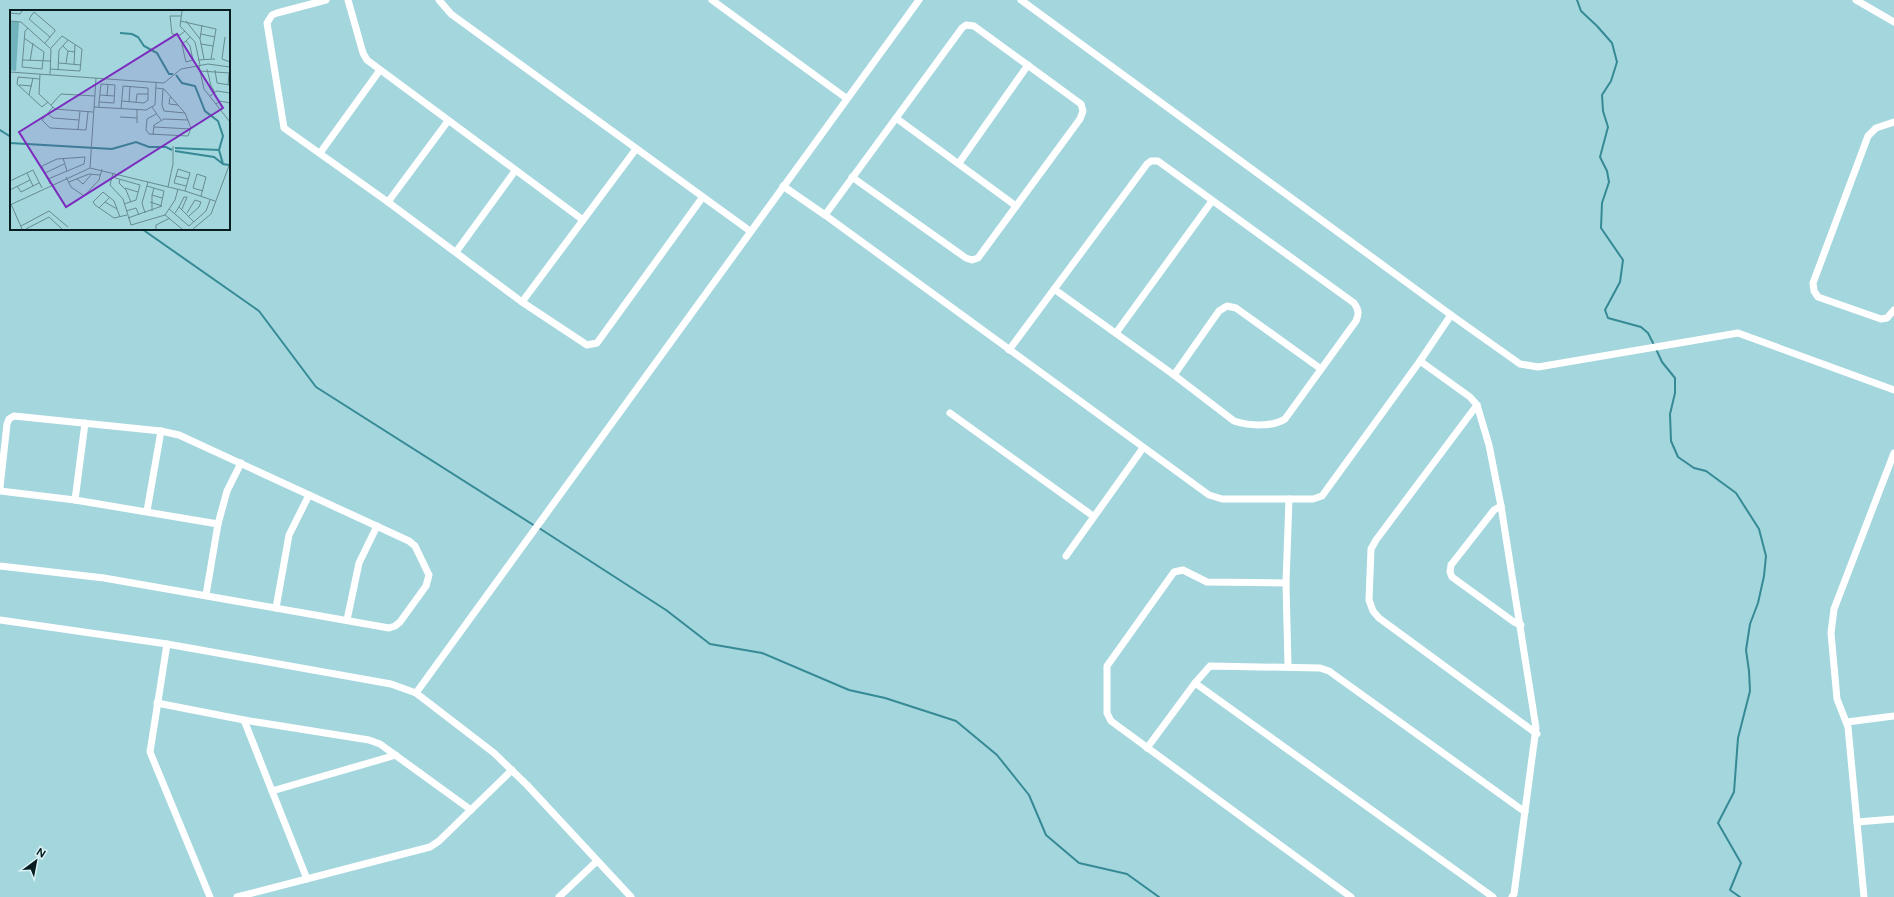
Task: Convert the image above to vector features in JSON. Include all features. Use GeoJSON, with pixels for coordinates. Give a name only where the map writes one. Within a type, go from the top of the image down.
{"type":"FeatureCollection","features":[{"type":"Feature","properties":{"kind":"street"},"geometry":{"type":"LineString","coordinates":[[326,0],[277,13],[272,15],[267,22],[284,128],[388,202],[522,302],[587,345],[597,343],[702,198]]}},
{"type":"Feature","properties":{"kind":"street"},"geometry":{"type":"LineString","coordinates":[[348,0],[362,53],[367,60],[583,220]]}},
{"type":"Feature","properties":{"kind":"street"},"geometry":{"type":"LineString","coordinates":[[439,0],[451,14],[702,198],[750,231]]}},
{"type":"Feature","properties":{"kind":"street"},"geometry":{"type":"LineString","coordinates":[[712,0],[846,98]]}},
{"type":"Feature","properties":{"kind":"street"},"geometry":{"type":"LineString","coordinates":[[416,692],[846,98],[919,0]]}},
{"type":"Feature","properties":{"kind":"street"},"geometry":{"type":"LineString","coordinates":[[1021,0],[1520,364],[1532,367],[1738,333],[1894,390]]}},
{"type":"Feature","properties":{"kind":"street"},"geometry":{"type":"LineString","coordinates":[[1856,0],[1894,22]]}},
{"type":"Feature","properties":{"kind":"street"},"geometry":{"type":"LineString","coordinates":[[825,215],[852,177],[962,28],[966,25],[974,26],[1081,104],[1083,111],[1080,119],[978,258],[972,260],[966,258],[852,177]]}},
{"type":"Feature","properties":{"kind":"street"},"geometry":{"type":"LineString","coordinates":[[958,163],[1028,65]]}},
{"type":"Feature","properties":{"kind":"street"},"geometry":{"type":"LineString","coordinates":[[320,153],[380,70]]}},
{"type":"Feature","properties":{"kind":"street"},"geometry":{"type":"LineString","coordinates":[[896,118],[1016,206]]}},
{"type":"Feature","properties":{"kind":"street"},"geometry":{"type":"LineString","coordinates":[[388,202],[448,120]]}},
{"type":"Feature","properties":{"kind":"street"},"geometry":{"type":"LineString","coordinates":[[1894,122],[1876,128],[1868,136],[1813,283],[1814,291],[1818,297],[1881,319],[1887,318],[1894,310]]}},
{"type":"Feature","properties":{"kind":"street"},"geometry":{"type":"LineString","coordinates":[[522,302],[636,149]]}},
{"type":"Feature","properties":{"kind":"street"},"geometry":{"type":"LineString","coordinates":[[1010,350],[1054,289],[1151,161],[1158,161],[1354,303],[1358,308],[1356,321],[1285,419],[1278,424],[1243,424],[1234,421],[1174,375],[1054,289]]}},
{"type":"Feature","properties":{"kind":"street"},"geometry":{"type":"LineString","coordinates":[[456,252],[515,170]]}},
{"type":"Feature","properties":{"kind":"street"},"geometry":{"type":"LineString","coordinates":[[783,186],[825,215],[1143,448],[1215,498],[1313,499],[1322,496],[1420,361],[1451,315]]}},
{"type":"Feature","properties":{"kind":"street"},"geometry":{"type":"LineString","coordinates":[[1116,333],[1212,201]]}},
{"type":"Feature","properties":{"kind":"street"},"geometry":{"type":"LineString","coordinates":[[1174,375],[1219,311],[1227,306],[1236,308],[1321,369]]}},
{"type":"Feature","properties":{"kind":"street"},"geometry":{"type":"LineString","coordinates":[[1420,361],[1470,397],[1477,406],[1489,445],[1501,506],[1521,625],[1536,734],[1514,894],[1512,897]]}},
{"type":"Feature","properties":{"kind":"street"},"geometry":{"type":"LineString","coordinates":[[1477,406],[1376,540],[1371,549],[1369,600],[1373,611],[1379,618],[1536,734]]}},
{"type":"Feature","properties":{"kind":"street"},"geometry":{"type":"LineString","coordinates":[[950,413],[1093,516]]}},
{"type":"Feature","properties":{"kind":"street"},"geometry":{"type":"LineString","coordinates":[[0,487],[9,419],[14,416],[161,431],[179,435],[413,543],[429,575],[428,580],[413,604],[395,626],[389,628],[104,578],[0,566]]}},
{"type":"Feature","properties":{"kind":"street"},"geometry":{"type":"LineString","coordinates":[[75,500],[85,423]]}},
{"type":"Feature","properties":{"kind":"street"},"geometry":{"type":"LineString","coordinates":[[147,512],[161,431]]}},
{"type":"Feature","properties":{"kind":"street"},"geometry":{"type":"LineString","coordinates":[[1066,556],[1093,516],[1143,448]]}},
{"type":"Feature","properties":{"kind":"street"},"geometry":{"type":"LineString","coordinates":[[1864,897],[1847,722],[1837,699],[1831,633],[1834,609],[1894,453]]}},
{"type":"Feature","properties":{"kind":"street"},"geometry":{"type":"LineString","coordinates":[[206,595],[218,524],[227,491],[241,463]]}},
{"type":"Feature","properties":{"kind":"street"},"geometry":{"type":"LineString","coordinates":[[0,491],[75,500],[218,524]]}},
{"type":"Feature","properties":{"kind":"street"},"geometry":{"type":"LineString","coordinates":[[276,608],[289,535],[309,495]]}},
{"type":"Feature","properties":{"kind":"street"},"geometry":{"type":"LineString","coordinates":[[1288,666],[1286,583],[1289,499]]}},
{"type":"Feature","properties":{"kind":"street"},"geometry":{"type":"LineString","coordinates":[[1501,506],[1494,510],[1451,565],[1450,572],[1452,577],[1514,622],[1521,625]]}},
{"type":"Feature","properties":{"kind":"street"},"geometry":{"type":"LineString","coordinates":[[347,620],[359,563],[377,526]]}},
{"type":"Feature","properties":{"kind":"street"},"geometry":{"type":"LineString","coordinates":[[1286,583],[1207,582],[1183,570],[1174,572],[1110,660],[1106,673],[1109,717],[1111,721],[1147,748],[1351,897]]}},
{"type":"Feature","properties":{"kind":"street"},"geometry":{"type":"LineString","coordinates":[[0,620],[167,644],[391,684],[416,692],[494,753],[512,770],[631,897]]}},
{"type":"Feature","properties":{"kind":"street"},"geometry":{"type":"LineString","coordinates":[[167,644],[150,752],[210,897]]}},
{"type":"Feature","properties":{"kind":"street"},"geometry":{"type":"LineString","coordinates":[[1147,748],[1204,670],[1210,666],[1288,666],[1320,668],[1329,671],[1525,812]]}},
{"type":"Feature","properties":{"kind":"street"},"geometry":{"type":"LineString","coordinates":[[1195,683],[1493,897]]}},
{"type":"Feature","properties":{"kind":"street"},"geometry":{"type":"LineString","coordinates":[[157,703],[244,720],[368,740],[380,744],[471,810]]}},
{"type":"Feature","properties":{"kind":"street"},"geometry":{"type":"LineString","coordinates":[[1847,722],[1894,716]]}},
{"type":"Feature","properties":{"kind":"street"},"geometry":{"type":"LineString","coordinates":[[244,720],[308,879]]}},
{"type":"Feature","properties":{"kind":"street"},"geometry":{"type":"LineString","coordinates":[[272,791],[396,755]]}},
{"type":"Feature","properties":{"kind":"street"},"geometry":{"type":"LineString","coordinates":[[237,897],[430,847],[439,841],[512,770]]}},
{"type":"Feature","properties":{"kind":"street"},"geometry":{"type":"LineString","coordinates":[[1857,822],[1894,819]]}},
{"type":"Feature","properties":{"kind":"street"},"geometry":{"type":"LineString","coordinates":[[561,896],[597,861]]}},
{"type":"Feature","properties":{"kind":"waterway"},"geometry":{"type":"LineString","coordinates":[[1577,0],[1581,11],[1612,43],[1617,62],[1611,81],[1602,95],[1603,111],[1608,127],[1600,157],[1607,171],[1609,182],[1602,203],[1601,228],[1623,260],[1620,282],[1605,310],[1608,318],[1641,327],[1648,333],[1654,345]]}},
{"type":"Feature","properties":{"kind":"waterway"},"geometry":{"type":"LineString","coordinates":[[0,130],[10,136]]}},
{"type":"Feature","properties":{"kind":"waterway"},"geometry":{"type":"LineString","coordinates":[[143,230],[259,311],[316,387],[535,526]]}},
{"type":"Feature","properties":{"kind":"waterway"},"geometry":{"type":"LineString","coordinates":[[1656,349],[1662,362],[1675,378],[1675,393],[1670,414],[1671,441],[1678,457],[1694,468],[1706,471],[1736,493],[1759,529],[1766,556],[1764,576],[1758,603],[1750,624],[1746,650],[1750,691],[1738,738],[1734,792],[1718,823],[1741,863],[1730,890],[1740,897]]}},
{"type":"Feature","properties":{"kind":"waterway"},"geometry":{"type":"LineString","coordinates":[[539,528],[666,610],[710,644],[762,653],[849,690],[885,698],[956,721],[997,755],[1029,795],[1046,835],[1079,863],[1127,874],[1159,897]]}}]}
